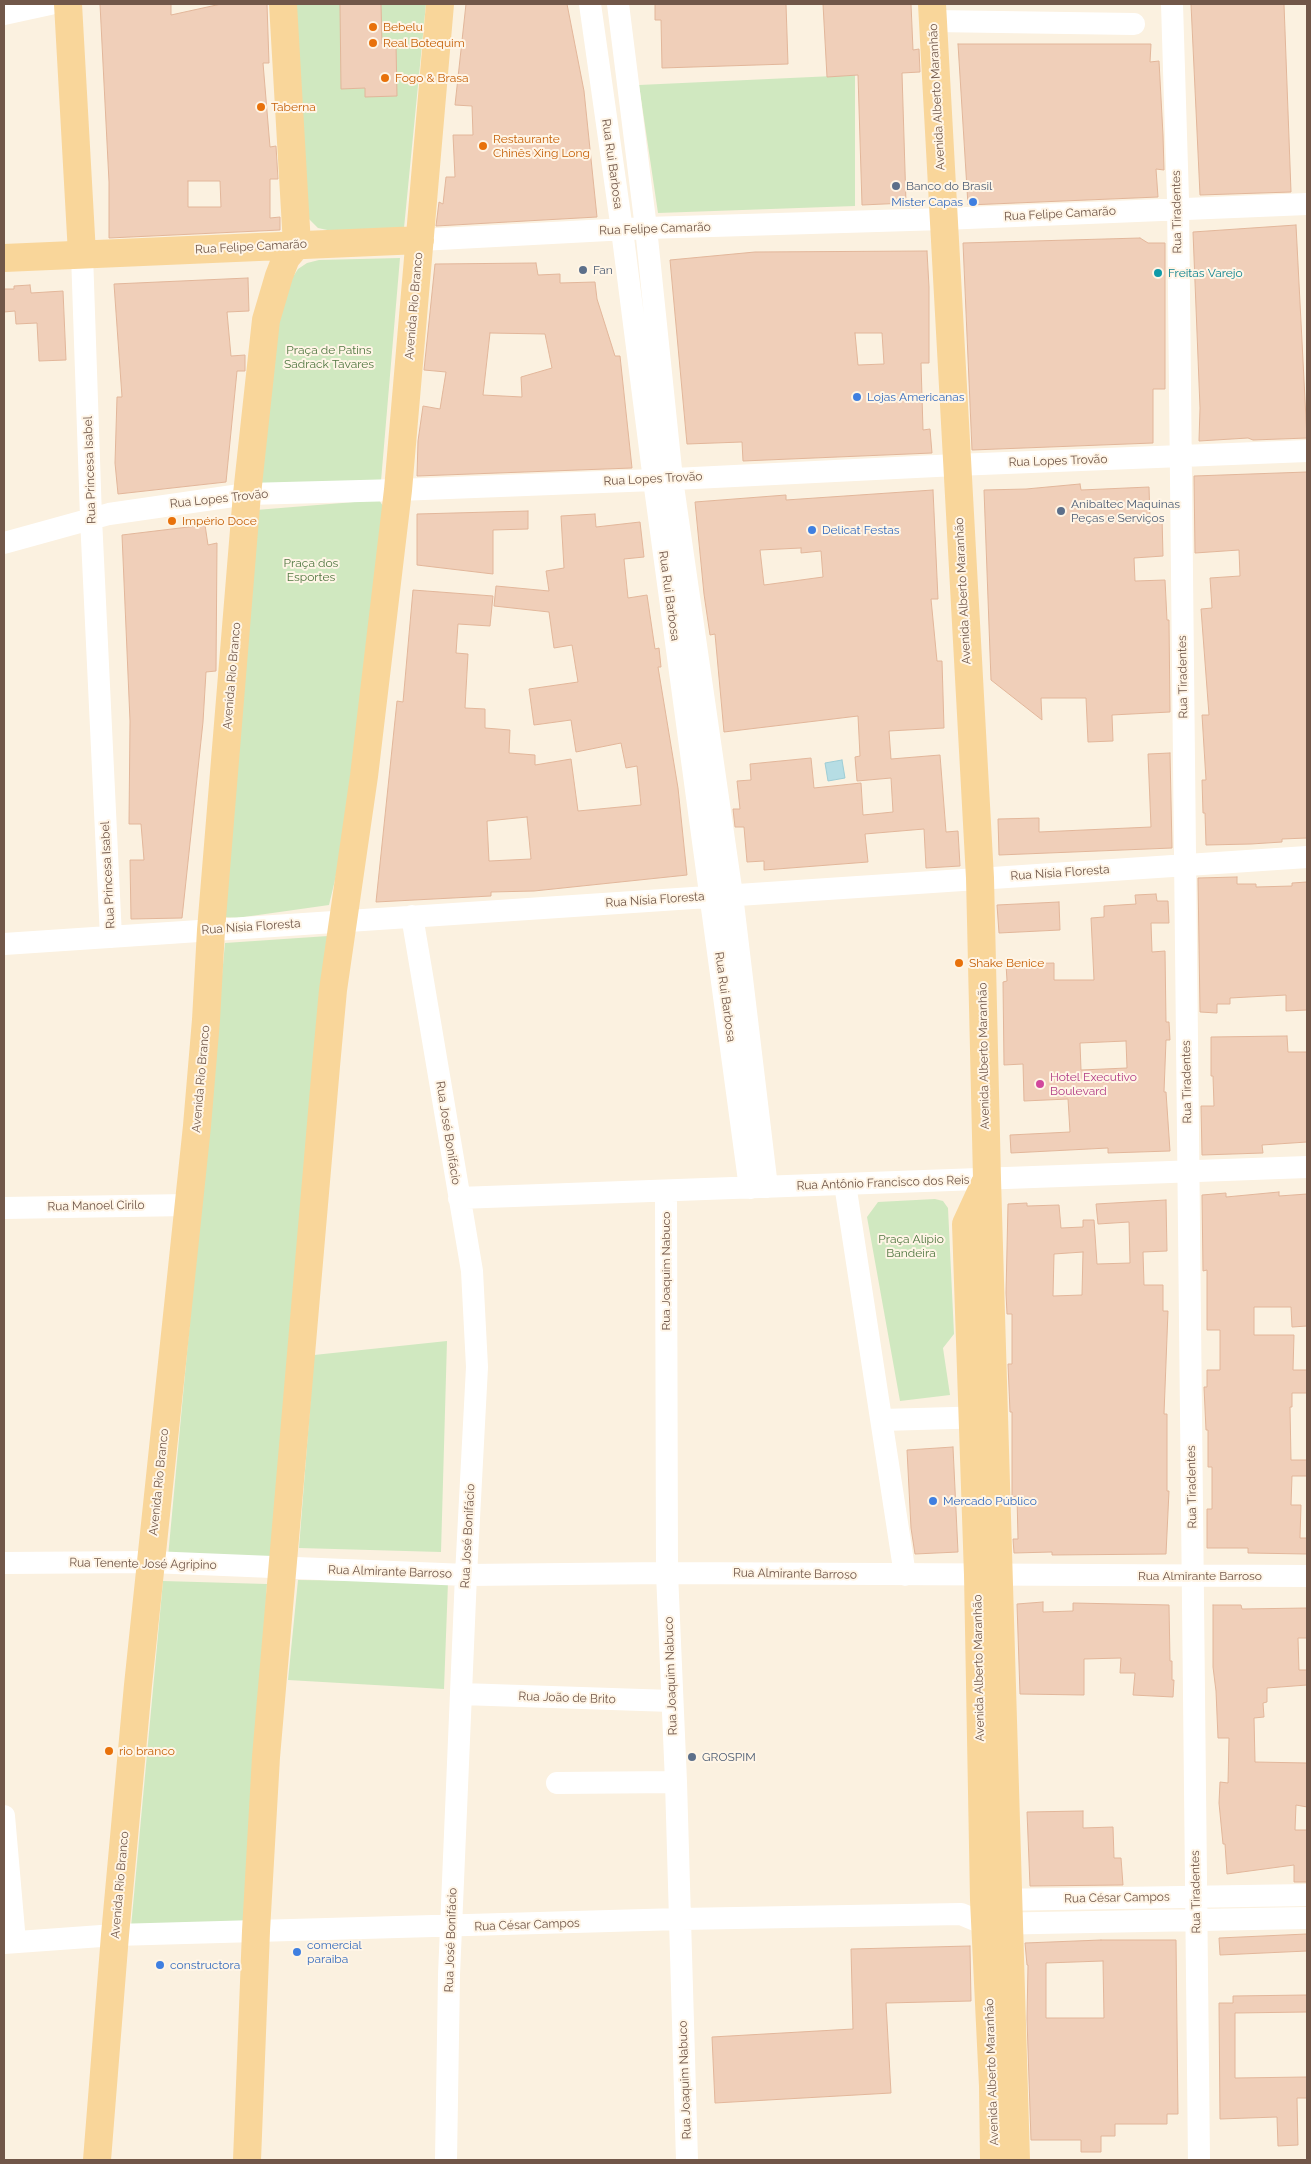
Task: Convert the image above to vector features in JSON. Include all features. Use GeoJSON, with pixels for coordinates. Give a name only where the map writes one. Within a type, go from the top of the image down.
{"type":"FeatureCollection","features":[{"type":"Feature","properties":{"kind":"main road","name":"Rua Princesa Isabel"},"geometry":{"type":"LineString","coordinates":[[68,4],[82,254]]}},
{"type":"Feature","properties":{"kind":"main road"},"geometry":{"type":"LineString","coordinates":[[283,4],[297,245]]}},
{"type":"Feature","properties":{"kind":"main road","name":"Avenida Rio Branco"},"geometry":{"type":"LineString","coordinates":[[247,2160],[256,1931],[266,1757],[327,1056],[333,990],[364,776],[398,490],[440,4]]}},
{"type":"Feature","properties":{"kind":"main road","name":"Avenida Alberto Maranhão"},"geometry":{"type":"LineString","coordinates":[[933,12],[956,465],[980,878],[987,1179],[966,1224],[983,1417],[997,1912],[1004,2086],[1016,2160]]}},
{"type":"Feature","properties":{"kind":"main road","name":"Rua Felipe Camarão"},"geometry":{"type":"LineString","coordinates":[[4,258],[420,240]]}},
{"type":"Feature","properties":{"kind":"main road","name":"Avenida Rio Branco"},"geometry":{"type":"LineString","coordinates":[[97,2160],[115,1935],[206,1029],[211,930],[247,494],[266,320],[286,258],[297,245]]}},
{"type":"Feature","properties":{"kind":"main road","name":"Avenida Alberto Maranhão"},"geometry":{"type":"LineString","coordinates":[[994,2160],[1004,2086]]}},
{"type":"Feature","properties":{"kind":"street"},"geometry":{"type":"LineString","coordinates":[[4,14],[50,4]]}},
{"type":"Feature","properties":{"kind":"street"},"geometry":{"type":"LineString","coordinates":[[590,6],[618,4]]}},
{"type":"Feature","properties":{"kind":"street","name":"Rua Rui Barbosa"},"geometry":{"type":"LineString","coordinates":[[618,4],[646,228],[663,479]]}},
{"type":"Feature","properties":{"kind":"street","name":"Rua Tiradentes"},"geometry":{"type":"LineString","coordinates":[[1172,4],[1178,208],[1199,2160]]}},
{"type":"Feature","properties":{"kind":"street","name":"Rua Rui Barbosa"},"geometry":{"type":"LineString","coordinates":[[590,6],[622,230],[663,479],[722,896],[759,1187]]}},
{"type":"Feature","properties":{"kind":"street"},"geometry":{"type":"LineString","coordinates":[[933,12],[1134,24]]}},
{"type":"Feature","properties":{"kind":"street","name":"Rua Felipe Camarão"},"geometry":{"type":"LineString","coordinates":[[420,240],[646,228],[943,219],[1307,204]]}},
{"type":"Feature","properties":{"kind":"street","name":"Rua Princesa Isabel"},"geometry":{"type":"LineString","coordinates":[[82,254],[91,518],[110,936]]}},
{"type":"Feature","properties":{"kind":"street","name":"Rua Lopes Trovão"},"geometry":{"type":"LineString","coordinates":[[4,543],[91,518],[181,502],[247,494],[398,490],[1307,451]]}},
{"type":"Feature","properties":{"kind":"street","name":"Rua Nísia Floresta"},"geometry":{"type":"LineString","coordinates":[[4,944],[1307,857]]}},
{"type":"Feature","properties":{"kind":"street","name":"Rua José Bonifácio"},"geometry":{"type":"LineString","coordinates":[[412,916],[472,1271],[477,1367],[461,1694],[446,2160]]}},
{"type":"Feature","properties":{"kind":"street","name":"Rua Antônio Francisco dos Reis"},"geometry":{"type":"LineString","coordinates":[[459,1198],[1307,1167]]}},
{"type":"Feature","properties":{"kind":"street"},"geometry":{"type":"LineString","coordinates":[[845,1184],[905,1576]]}},
{"type":"Feature","properties":{"kind":"street","name":"Rua Joaquim Nabuco"},"geometry":{"type":"LineString","coordinates":[[666,1191],[667,1573],[676,1782],[687,2160]]}},
{"type":"Feature","properties":{"kind":"street","name":"Rua Manoel Cirilo"},"geometry":{"type":"LineString","coordinates":[[4,1208],[188,1205]]}},
{"type":"Feature","properties":{"kind":"street"},"geometry":{"type":"LineString","coordinates":[[882,1420],[983,1417]]}},
{"type":"Feature","properties":{"kind":"street","name":"Rua Tenente José Agripino"},"geometry":{"type":"LineString","coordinates":[[4,1563],[151,1562],[282,1568]]}},
{"type":"Feature","properties":{"kind":"street","name":"Rua Almirante Barroso"},"geometry":{"type":"LineString","coordinates":[[282,1568],[466,1575],[667,1573],[905,1576],[1307,1576]]}},
{"type":"Feature","properties":{"kind":"street","name":"Rua João de Brito"},"geometry":{"type":"LineString","coordinates":[[461,1694],[672,1701]]}},
{"type":"Feature","properties":{"kind":"street"},"geometry":{"type":"LineString","coordinates":[[557,1783],[676,1782]]}},
{"type":"Feature","properties":{"kind":"street"},"geometry":{"type":"LineString","coordinates":[[4,1816],[9,1942]]}},
{"type":"Feature","properties":{"kind":"street","name":"Rua César Campos"},"geometry":{"type":"LineString","coordinates":[[9,1942],[115,1935],[961,1914],[1196,1897],[1307,1895]]}},
{"type":"Feature","properties":{"kind":"street","name":"Rua César Campos"},"geometry":{"type":"LineString","coordinates":[[997,1912],[1197,1921],[1307,1918]]}},
{"type":"Feature","properties":{"kind":"green space"},"geometry":{"type":"Polygon","coordinates":[[[295,4],[426,4],[404,228],[332,231],[318,228],[306,216],[295,4]]]}},
{"type":"Feature","properties":{"kind":"green space"},"geometry":{"type":"Polygon","coordinates":[[[855,75],[855,206],[658,213],[639,85],[855,75]]]}},
{"type":"Feature","properties":{"kind":"green space","name":"Praça de Patins Sadrack Tavares"},"geometry":{"type":"Polygon","coordinates":[[[400,258],[381,481],[256,485],[269,330],[285,289],[298,269],[307,263],[319,260],[400,258]]]}},
{"type":"Feature","properties":{"kind":"green space","name":"Praça dos Esportes"},"geometry":{"type":"Polygon","coordinates":[[[379,500],[383,506],[352,809],[329,905],[237,918],[224,917],[256,510],[379,500]]]}},
{"type":"Feature","properties":{"kind":"green space"},"geometry":{"type":"Polygon","coordinates":[[[328,936],[270,1561],[168,1557],[225,943],[328,936]]]}},
{"type":"Feature","properties":{"kind":"green space","name":"Praça Alípio Bandeira"},"geometry":{"type":"Polygon","coordinates":[[[935,1199],[943,1201],[948,1208],[954,1334],[943,1348],[950,1395],[900,1401],[867,1217],[878,1202],[935,1199]]]}},
{"type":"Feature","properties":{"kind":"green space"},"geometry":{"type":"Polygon","coordinates":[[[447,1341],[441,1552],[299,1548],[314,1355],[447,1341]]]}},
{"type":"Feature","properties":{"kind":"green space"},"geometry":{"type":"Polygon","coordinates":[[[298,1580],[448,1582],[444,1689],[288,1680],[298,1580]]]}},
{"type":"Feature","properties":{"kind":"green space"},"geometry":{"type":"Polygon","coordinates":[[[163,1581],[267,1584],[246,1932],[131,1927],[163,1581]]]}},
{"type":"Feature","properties":{"kind":"water"},"geometry":{"type":"Polygon","coordinates":[[[842,760],[845,778],[828,781],[825,763],[842,760]]]}},
{"type":"Feature","properties":{"kind":"building"},"geometry":{"type":"Polygon","coordinates":[[[100,4],[171,4],[171,15],[221,4],[267,4],[269,63],[263,63],[270,147],[276,146],[278,179],[270,179],[270,218],[280,217],[280,230],[109,238],[109,182],[100,4]],[[188,181],[188,207],[221,207],[220,181],[188,181]]]}},
{"type":"Feature","properties":{"kind":"building"},"geometry":{"type":"Polygon","coordinates":[[[340,4],[381,4],[382,44],[396,44],[397,96],[365,97],[365,88],[341,89],[340,4]]]}},
{"type":"Feature","properties":{"kind":"building"},"geometry":{"type":"Polygon","coordinates":[[[466,4],[567,4],[584,91],[597,217],[436,226],[439,202],[443,204],[446,177],[455,177],[453,135],[473,135],[472,106],[455,105],[466,4]]]}},
{"type":"Feature","properties":{"kind":"building"},"geometry":{"type":"Polygon","coordinates":[[[655,4],[786,4],[788,64],[662,68],[661,20],[655,20],[655,4]]]}},
{"type":"Feature","properties":{"kind":"building"},"geometry":{"type":"Polygon","coordinates":[[[823,4],[911,4],[913,50],[919,49],[920,72],[902,73],[906,203],[862,205],[858,75],[827,77],[823,4]]]}},
{"type":"Feature","properties":{"kind":"building"},"geometry":{"type":"Polygon","coordinates":[[[1191,4],[1284,4],[1291,192],[1200,195],[1191,4]]]}},
{"type":"Feature","properties":{"kind":"building"},"geometry":{"type":"Polygon","coordinates":[[[958,44],[1151,44],[1150,62],[1159,61],[1163,135],[1164,170],[1156,169],[1158,197],[968,205],[958,44]]]}},
{"type":"Feature","properties":{"kind":"building"},"geometry":{"type":"Polygon","coordinates":[[[1296,225],[1307,438],[1253,440],[1248,438],[1199,441],[1200,408],[1193,232],[1296,225]]]}},
{"type":"Feature","properties":{"kind":"building"},"geometry":{"type":"Polygon","coordinates":[[[1140,238],[1148,243],[1165,243],[1165,389],[1153,389],[1153,443],[972,450],[963,243],[1140,238]]]}},
{"type":"Feature","properties":{"kind":"building"},"geometry":{"type":"Polygon","coordinates":[[[927,251],[929,363],[921,363],[923,430],[930,429],[932,453],[743,461],[742,442],[687,444],[670,260],[755,252],[927,251]],[[855,333],[858,365],[884,364],[882,333],[855,333]]]}},
{"type":"Feature","properties":{"kind":"building"},"geometry":{"type":"Polygon","coordinates":[[[536,263],[538,275],[560,274],[560,283],[595,282],[597,299],[615,356],[620,356],[632,468],[417,476],[418,441],[423,406],[440,409],[446,372],[424,370],[435,264],[536,263]],[[490,333],[483,395],[522,397],[521,377],[552,368],[545,334],[490,333]]]}},
{"type":"Feature","properties":{"kind":"building"},"geometry":{"type":"Polygon","coordinates":[[[248,278],[249,311],[227,312],[231,356],[245,355],[245,371],[237,371],[226,482],[118,494],[115,463],[117,397],[122,397],[114,284],[248,278]]]}},
{"type":"Feature","properties":{"kind":"building"},"geometry":{"type":"Polygon","coordinates":[[[30,285],[31,293],[63,291],[66,360],[39,361],[37,323],[16,324],[15,311],[4,312],[4,289],[14,289],[14,286],[30,285]]]}},
{"type":"Feature","properties":{"kind":"building"},"geometry":{"type":"Polygon","coordinates":[[[1307,472],[1307,838],[1282,839],[1282,842],[1206,845],[1205,813],[1203,813],[1202,780],[1206,780],[1202,715],[1209,715],[1201,609],[1212,608],[1210,578],[1240,576],[1239,550],[1195,553],[1194,476],[1307,472]]]}},
{"type":"Feature","properties":{"kind":"building"},"geometry":{"type":"Polygon","coordinates":[[[1080,484],[1081,490],[1149,487],[1150,518],[1162,517],[1163,556],[1134,558],[1135,581],[1165,580],[1167,620],[1169,620],[1170,712],[1112,715],[1113,741],[1088,742],[1086,698],[1041,698],[1042,720],[991,680],[984,490],[1026,489],[1080,484]]]}},
{"type":"Feature","properties":{"kind":"building"},"geometry":{"type":"Polygon","coordinates":[[[933,490],[938,599],[931,599],[937,661],[942,661],[944,728],[889,731],[891,759],[940,755],[946,832],[958,831],[960,866],[926,868],[924,829],[865,834],[868,862],[764,870],[764,861],[747,862],[744,827],[735,827],[733,809],[740,809],[737,781],[751,780],[750,764],[811,758],[814,788],[861,783],[863,815],[893,812],[891,778],[857,781],[855,757],[860,756],[858,716],[724,732],[715,634],[710,635],[695,502],[786,495],[786,500],[933,490]],[[801,548],[760,550],[764,585],[823,577],[821,551],[801,553],[801,548]]]}},
{"type":"Feature","properties":{"kind":"building"},"geometry":{"type":"Polygon","coordinates":[[[528,511],[528,529],[493,530],[493,574],[417,565],[417,514],[528,511]]]}},
{"type":"Feature","properties":{"kind":"building"},"geometry":{"type":"Polygon","coordinates":[[[595,514],[596,527],[640,522],[644,557],[624,559],[628,598],[647,595],[655,649],[659,648],[661,667],[658,667],[678,788],[687,875],[534,891],[491,892],[491,896],[376,902],[397,701],[403,702],[413,590],[493,596],[490,626],[458,624],[456,653],[468,654],[465,708],[485,709],[485,728],[510,730],[509,753],[535,755],[535,765],[571,759],[578,811],[641,805],[637,766],[626,768],[621,743],[576,752],[571,720],[534,725],[529,689],[578,682],[572,645],[554,648],[549,612],[494,606],[496,586],[549,591],[546,571],[564,568],[561,516],[595,514]],[[527,817],[487,821],[489,861],[531,859],[527,817]]]}},
{"type":"Feature","properties":{"kind":"building"},"geometry":{"type":"Polygon","coordinates":[[[205,525],[208,545],[217,543],[216,671],[206,672],[203,722],[182,918],[131,919],[130,860],[144,860],[141,824],[129,824],[130,721],[122,535],[205,525]]]}},
{"type":"Feature","properties":{"kind":"building"},"geometry":{"type":"Polygon","coordinates":[[[1170,753],[1172,848],[999,855],[998,819],[1039,818],[1039,832],[1151,827],[1148,754],[1170,753]]]}},
{"type":"Feature","properties":{"kind":"building"},"geometry":{"type":"Polygon","coordinates":[[[1237,877],[1237,884],[1256,884],[1256,887],[1292,886],[1292,883],[1307,882],[1307,1010],[1286,1011],[1286,995],[1230,998],[1230,1004],[1217,1004],[1217,1013],[1200,1012],[1198,878],[1237,877]]]}},
{"type":"Feature","properties":{"kind":"building"},"geometry":{"type":"Polygon","coordinates":[[[1156,894],[1157,901],[1168,901],[1169,923],[1151,923],[1152,952],[1165,951],[1166,1022],[1169,1022],[1170,1040],[1166,1040],[1164,1092],[1166,1092],[1170,1151],[1108,1153],[1108,1148],[1011,1153],[1010,1135],[1070,1132],[1068,1099],[1024,1101],[1023,1064],[1004,1065],[1003,982],[1007,981],[1006,964],[1054,963],[1054,980],[1094,980],[1091,918],[1104,917],[1104,906],[1136,904],[1135,895],[1156,894]],[[1126,1041],[1080,1043],[1081,1070],[1127,1068],[1126,1041]]]}},
{"type":"Feature","properties":{"kind":"building"},"geometry":{"type":"Polygon","coordinates":[[[1059,902],[1060,930],[999,933],[997,905],[1059,902]]]}},
{"type":"Feature","properties":{"kind":"building"},"geometry":{"type":"Polygon","coordinates":[[[1287,1036],[1288,1052],[1307,1052],[1307,1142],[1262,1145],[1263,1153],[1202,1155],[1201,1106],[1214,1106],[1213,1076],[1211,1076],[1211,1037],[1287,1036]]]}},
{"type":"Feature","properties":{"kind":"building"},"geometry":{"type":"Polygon","coordinates":[[[1279,1192],[1279,1196],[1307,1194],[1307,1326],[1292,1327],[1291,1307],[1254,1307],[1254,1335],[1294,1335],[1293,1370],[1307,1370],[1307,1393],[1292,1393],[1292,1407],[1290,1407],[1291,1460],[1307,1460],[1307,1476],[1292,1476],[1291,1505],[1301,1505],[1300,1538],[1307,1538],[1307,1554],[1248,1553],[1248,1548],[1207,1548],[1207,1509],[1212,1509],[1212,1467],[1208,1467],[1208,1430],[1206,1430],[1204,1387],[1207,1387],[1207,1370],[1220,1370],[1220,1330],[1207,1330],[1207,1270],[1203,1271],[1202,1195],[1226,1193],[1226,1197],[1279,1192]]]}},
{"type":"Feature","properties":{"kind":"building"},"geometry":{"type":"Polygon","coordinates":[[[1166,1200],[1167,1251],[1143,1252],[1144,1285],[1163,1285],[1163,1311],[1168,1311],[1164,1414],[1167,1414],[1167,1491],[1169,1491],[1166,1554],[1052,1555],[1052,1552],[1014,1553],[1013,1539],[1018,1539],[1017,1496],[1012,1497],[1012,1412],[1010,1412],[1008,1364],[1012,1364],[1012,1314],[1007,1314],[1006,1293],[1008,1204],[1027,1203],[1027,1206],[1059,1205],[1061,1228],[1083,1227],[1083,1220],[1094,1220],[1097,1264],[1130,1263],[1129,1222],[1098,1224],[1096,1204],[1166,1200]],[[1083,1252],[1054,1254],[1053,1296],[1082,1295],[1083,1252]]]}},
{"type":"Feature","properties":{"kind":"building","name":"Mercado Público"},"geometry":{"type":"Polygon","coordinates":[[[953,1447],[958,1552],[915,1554],[911,1528],[907,1450],[953,1447]]]}},
{"type":"Feature","properties":{"kind":"building"},"geometry":{"type":"Polygon","coordinates":[[[1043,1602],[1043,1612],[1073,1611],[1073,1603],[1169,1605],[1170,1661],[1172,1661],[1172,1680],[1174,1680],[1173,1697],[1133,1695],[1135,1673],[1120,1673],[1121,1658],[1084,1659],[1084,1695],[1020,1694],[1017,1604],[1043,1602]]]}},
{"type":"Feature","properties":{"kind":"building"},"geometry":{"type":"Polygon","coordinates":[[[1213,1605],[1241,1605],[1242,1609],[1307,1608],[1307,1638],[1298,1638],[1299,1670],[1307,1670],[1307,1685],[1267,1688],[1267,1702],[1263,1703],[1264,1717],[1254,1718],[1255,1762],[1307,1763],[1307,1807],[1296,1805],[1295,1830],[1307,1830],[1307,1882],[1294,1882],[1294,1865],[1227,1874],[1219,1803],[1220,1782],[1228,1783],[1229,1738],[1218,1738],[1213,1667],[1213,1605]]]}},
{"type":"Feature","properties":{"kind":"building"},"geometry":{"type":"Polygon","coordinates":[[[1083,1811],[1083,1828],[1113,1827],[1114,1858],[1121,1858],[1123,1885],[1030,1886],[1027,1812],[1083,1811]]]}},
{"type":"Feature","properties":{"kind":"building"},"geometry":{"type":"Polygon","coordinates":[[[1307,1934],[1307,1951],[1220,1955],[1219,1938],[1307,1934]]]}},
{"type":"Feature","properties":{"kind":"building"},"geometry":{"type":"Polygon","coordinates":[[[1176,1940],[1178,2114],[1167,2114],[1167,2124],[1115,2124],[1115,2136],[1101,2136],[1101,2152],[1081,2152],[1081,2140],[1031,2140],[1027,2019],[1028,1965],[1025,1943],[1176,1940]],[[1103,1961],[1046,1963],[1046,2018],[1104,2018],[1103,1961]]]}},
{"type":"Feature","properties":{"kind":"building"},"geometry":{"type":"Polygon","coordinates":[[[970,1946],[971,2001],[886,2003],[891,2093],[715,2103],[712,2037],[853,2029],[851,1949],[970,1946]]]}},
{"type":"Feature","properties":{"kind":"building"},"geometry":{"type":"Polygon","coordinates":[[[1307,1995],[1307,2012],[1235,2013],[1235,2078],[1307,2077],[1307,2098],[1297,2098],[1298,2145],[1278,2146],[1277,2117],[1220,2119],[1219,2003],[1233,2003],[1233,1996],[1307,1995]]]}},
{"type":"Feature","properties":{"kind":"place","name":"Bebelu"},"geometry":{"type":"Point","coordinates":[373,27]}},
{"type":"Feature","properties":{"kind":"place","name":"Real Botequim"},"geometry":{"type":"Point","coordinates":[373,43]}},
{"type":"Feature","properties":{"kind":"place","name":"Fogo & Brasa"},"geometry":{"type":"Point","coordinates":[385,78]}},
{"type":"Feature","properties":{"kind":"place","name":"Taberna"},"geometry":{"type":"Point","coordinates":[261,107]}},
{"type":"Feature","properties":{"kind":"place","name":"Restaurante Chinês Xing Long"},"geometry":{"type":"Point","coordinates":[483,146]}},
{"type":"Feature","properties":{"kind":"place","name":"Banco do Brasil"},"geometry":{"type":"Point","coordinates":[896,186]}},
{"type":"Feature","properties":{"kind":"place","name":"Mister Capas"},"geometry":{"type":"Point","coordinates":[973,202]}},
{"type":"Feature","properties":{"kind":"place","name":"Fan"},"geometry":{"type":"Point","coordinates":[583,270]}},
{"type":"Feature","properties":{"kind":"place","name":"Freitas Varejo"},"geometry":{"type":"Point","coordinates":[1158,273]}},
{"type":"Feature","properties":{"kind":"place","name":"Lojas Americanas"},"geometry":{"type":"Point","coordinates":[857,397]}},
{"type":"Feature","properties":{"kind":"place","name":"Anibaltec Maquinas Peças e Serviços"},"geometry":{"type":"Point","coordinates":[1061,511]}},
{"type":"Feature","properties":{"kind":"place","name":"Império Doce"},"geometry":{"type":"Point","coordinates":[172,521]}},
{"type":"Feature","properties":{"kind":"place","name":"Delicat Festas"},"geometry":{"type":"Point","coordinates":[812,530]}},
{"type":"Feature","properties":{"kind":"place","name":"Shake Benice"},"geometry":{"type":"Point","coordinates":[959,963]}},
{"type":"Feature","properties":{"kind":"place","name":"Hotel Executivo Boulevard"},"geometry":{"type":"Point","coordinates":[1040,1084]}},
{"type":"Feature","properties":{"kind":"place","name":"Mercado Público"},"geometry":{"type":"Point","coordinates":[933,1501]}},
{"type":"Feature","properties":{"kind":"place","name":"rio branco"},"geometry":{"type":"Point","coordinates":[109,1751]}},
{"type":"Feature","properties":{"kind":"place","name":"GROSPIM"},"geometry":{"type":"Point","coordinates":[692,1757]}},
{"type":"Feature","properties":{"kind":"place","name":"comercial paraiba"},"geometry":{"type":"Point","coordinates":[297,1952]}},
{"type":"Feature","properties":{"kind":"place","name":"constructora"},"geometry":{"type":"Point","coordinates":[160,1965]}}]}
